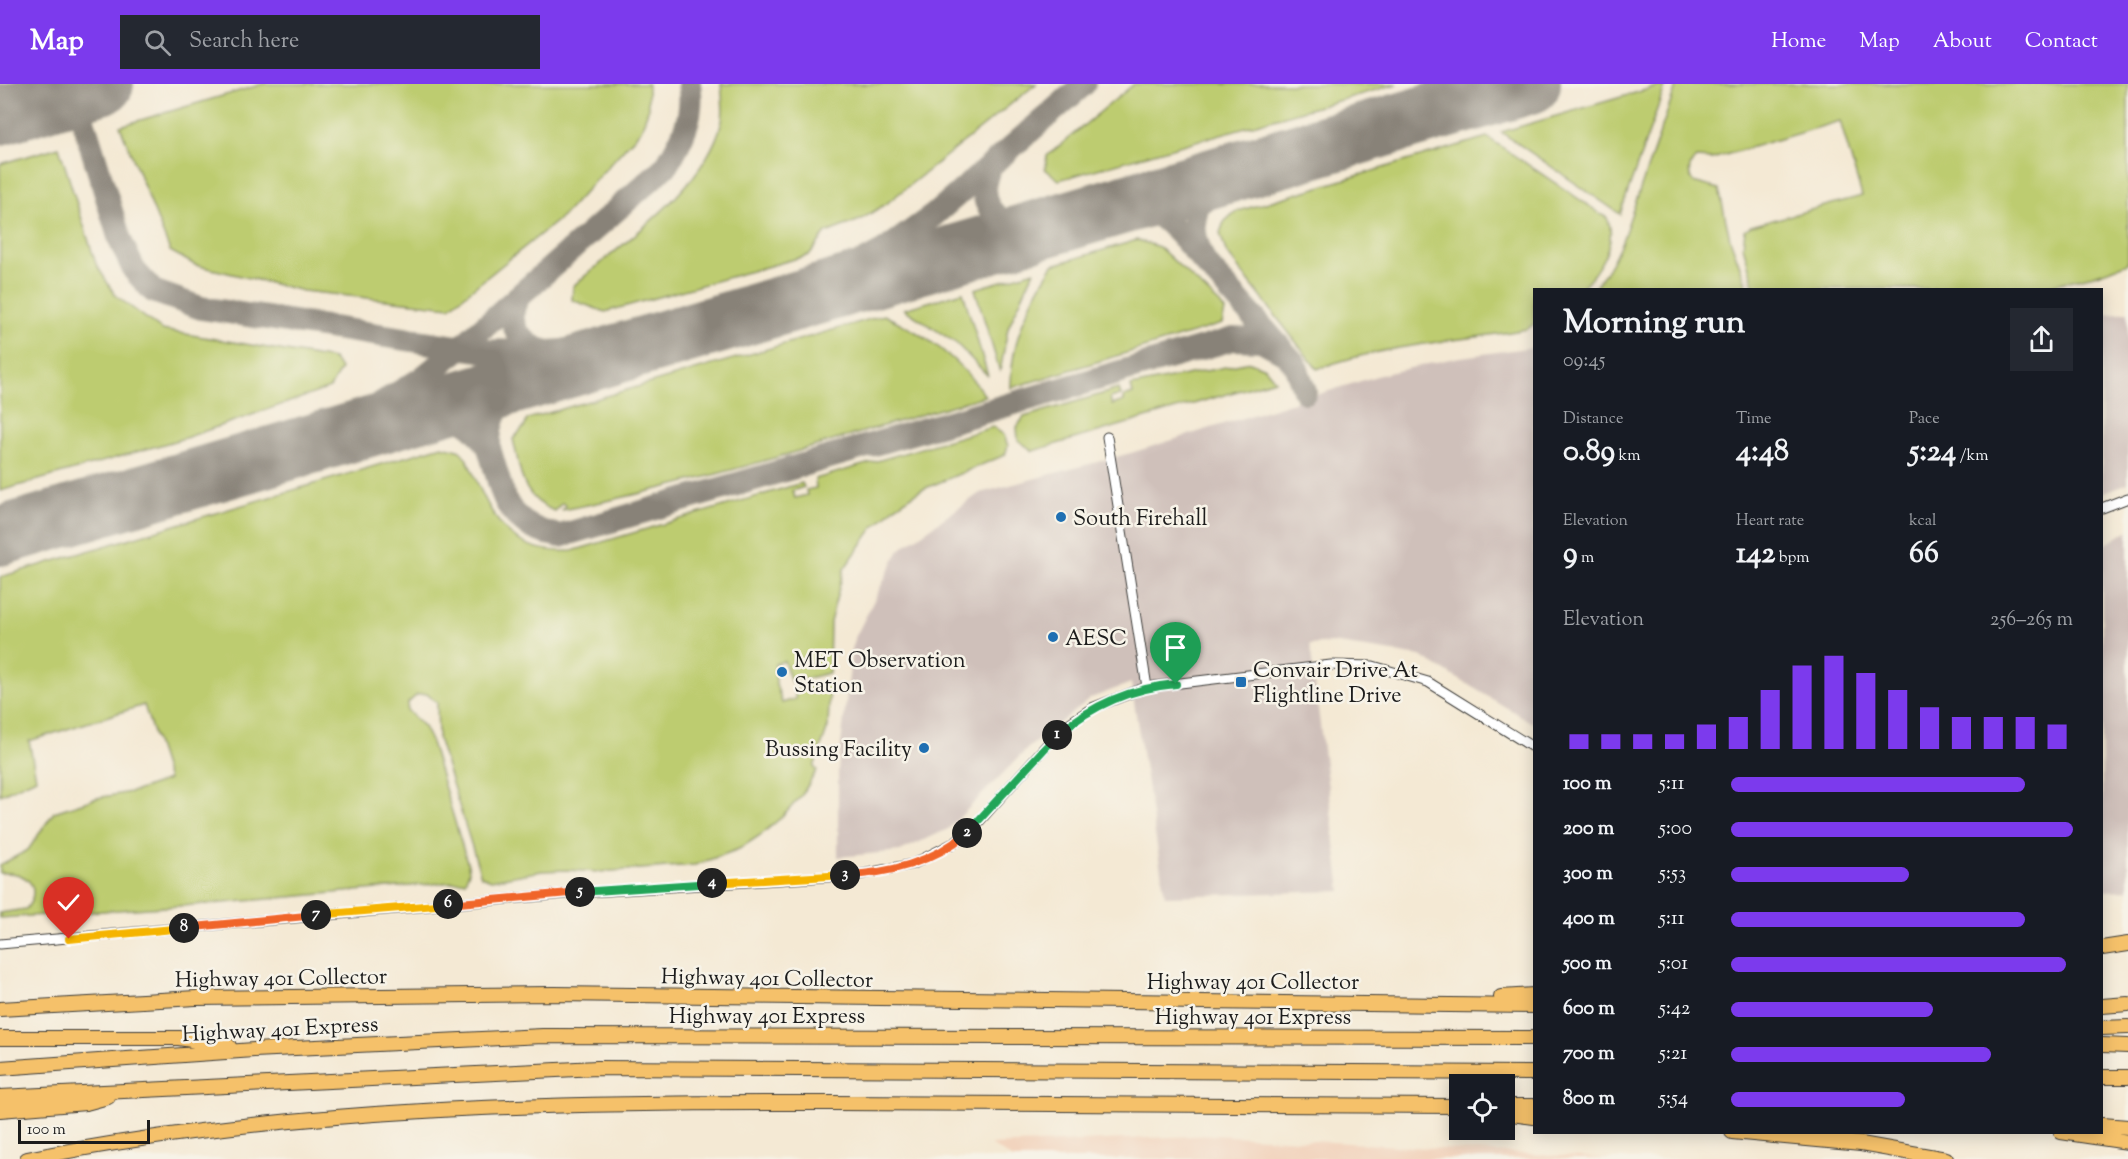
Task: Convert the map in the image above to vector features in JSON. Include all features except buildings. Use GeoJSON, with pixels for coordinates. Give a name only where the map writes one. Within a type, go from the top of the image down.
{"type":"FeatureCollection","features":[{"type":"Feature","properties":{"kind":"highway"},"geometry":{"type":"LineString","coordinates":[[2103,948],[2128,944]]}},
{"type":"Feature","properties":{"kind":"highway","name":"Highway 401 Collector"},"geometry":{"type":"LineString","coordinates":[[0,1009],[196,998],[554,994],[1533,1006]]}},
{"type":"Feature","properties":{"kind":"highway"},"geometry":{"type":"LineString","coordinates":[[1421,1003],[1533,995]]}},
{"type":"Feature","properties":{"kind":"highway"},"geometry":{"type":"LineString","coordinates":[[2106,1006],[2128,1005]]}},
{"type":"Feature","properties":{"kind":"highway"},"geometry":{"type":"LineString","coordinates":[[2103,1028],[2128,1027]]}},
{"type":"Feature","properties":{"kind":"highway","name":"Highway 401 Express"},"geometry":{"type":"LineString","coordinates":[[0,1068],[255,1050],[543,1036],[1533,1038]]}},
{"type":"Feature","properties":{"kind":"highway"},"geometry":{"type":"LineString","coordinates":[[0,1038],[179,1038],[255,1050]]}},
{"type":"Feature","properties":{"kind":"highway"},"geometry":{"type":"LineString","coordinates":[[2103,1045],[2128,1046]]}},
{"type":"Feature","properties":{"kind":"highway"},"geometry":{"type":"LineString","coordinates":[[0,1097],[62,1092],[128,1091],[597,1068],[1533,1073]]}},
{"type":"Feature","properties":{"kind":"highway"},"geometry":{"type":"LineString","coordinates":[[2103,1077],[2128,1077]]}},
{"type":"Feature","properties":{"kind":"highway"},"geometry":{"type":"LineString","coordinates":[[0,1110],[86,1102],[128,1091]]}},
{"type":"Feature","properties":{"kind":"highway"},"geometry":{"type":"LineString","coordinates":[[27,1159],[187,1132],[349,1116],[530,1107],[704,1102],[1449,1106]]}},
{"type":"Feature","properties":{"kind":"highway"},"geometry":{"type":"LineString","coordinates":[[1515,1106],[1533,1106]]}},
{"type":"Feature","properties":{"kind":"highway"},"geometry":{"type":"LineString","coordinates":[[1515,1114],[1533,1117]]}},
{"type":"Feature","properties":{"kind":"highway"},"geometry":{"type":"LineString","coordinates":[[2103,1125],[2128,1127]]}},
{"type":"Feature","properties":{"kind":"highway"},"geometry":{"type":"LineString","coordinates":[[1754,1134],[1861,1144],[1946,1159]]}},
{"type":"Feature","properties":{"kind":"highway"},"geometry":{"type":"LineString","coordinates":[[2074,1134],[2128,1142]]}},
{"type":"Feature","properties":{"kind":"street"},"geometry":{"type":"LineString","coordinates":[[1107,437],[1147,687]]}},
{"type":"Feature","properties":{"kind":"street"},"geometry":{"type":"LineString","coordinates":[[2103,508],[2128,498]]}},
{"type":"Feature","properties":{"kind":"street"},"geometry":{"type":"LineString","coordinates":[[0,944],[576,893],[858,875],[899,868],[940,852],[964,836],[1053,738],[1071,722],[1092,708],[1147,687],[1331,665],[1373,666],[1428,682],[1533,747]]}},
{"type":"Feature","properties":{"kind":"shaded area"},"geometry":{"type":"Polygon","coordinates":[[[2128,312],[2128,483],[2103,493],[2103,315],[2128,312]]]}},
{"type":"Feature","properties":{"kind":"shaded area"},"geometry":{"type":"Polygon","coordinates":[[[1533,347],[1533,723],[1420,656],[1332,643],[1310,645],[1341,891],[1165,896],[1131,683],[1091,698],[1028,748],[948,829],[900,851],[838,857],[838,770],[853,642],[899,550],[980,493],[1131,453],[1380,375],[1454,358],[1533,347]]]}},
{"type":"Feature","properties":{"kind":"shaded area"},"geometry":{"type":"Polygon","coordinates":[[[2128,530],[2128,890],[2103,891],[2103,546],[2128,530]]]}},
{"type":"Feature","properties":{"kind":"shaded area"},"geometry":{"type":"Polygon","coordinates":[[[1215,1135],[1611,1159],[1013,1159],[991,1145],[1215,1135]]]}},
{"type":"Feature","properties":{"kind":"green space"},"geometry":{"type":"Polygon","coordinates":[[[263,84],[648,84],[648,110],[641,130],[562,217],[450,307],[303,291],[195,265],[170,251],[120,126],[263,84]]]}},
{"type":"Feature","properties":{"kind":"green space"},"geometry":{"type":"Polygon","coordinates":[[[721,84],[1036,84],[886,204],[860,220],[826,233],[809,255],[605,312],[572,300],[573,286],[661,212],[699,169],[713,146],[722,121],[721,84]]]}},
{"type":"Feature","properties":{"kind":"green space"},"geometry":{"type":"Polygon","coordinates":[[[1134,84],[1397,84],[1059,180],[1045,169],[1047,156],[1134,84]]]}},
{"type":"Feature","properties":{"kind":"green space"},"geometry":{"type":"Polygon","coordinates":[[[1666,84],[1620,214],[1501,132],[1666,84]]]}},
{"type":"Feature","properties":{"kind":"green space"},"geometry":{"type":"Polygon","coordinates":[[[1677,84],[2128,84],[2128,263],[2094,275],[2040,288],[1755,288],[1743,246],[1745,230],[1751,226],[1862,196],[1840,121],[1712,159],[1696,158],[1692,163],[1689,172],[1693,182],[1719,189],[1730,239],[1748,288],[1595,288],[1611,264],[1622,241],[1677,84]]]}},
{"type":"Feature","properties":{"kind":"green space"},"geometry":{"type":"Polygon","coordinates":[[[1487,137],[1607,218],[1610,237],[1599,266],[1581,288],[1533,288],[1533,325],[1527,329],[1394,349],[1317,369],[1226,252],[1220,233],[1224,222],[1235,212],[1487,137]]]}},
{"type":"Feature","properties":{"kind":"green space"},"geometry":{"type":"Polygon","coordinates":[[[59,147],[96,264],[115,295],[162,330],[333,359],[341,369],[330,388],[185,438],[0,491],[0,164],[59,147]]]}},
{"type":"Feature","properties":{"kind":"green space"},"geometry":{"type":"Polygon","coordinates":[[[1137,240],[1159,247],[1220,304],[1225,311],[1222,324],[1011,388],[1014,355],[1023,323],[1036,293],[1053,265],[1137,240]]]}},
{"type":"Feature","properties":{"kind":"green space"},"geometry":{"type":"Polygon","coordinates":[[[1034,271],[1008,328],[1000,372],[975,289],[1034,271]]]}},
{"type":"Feature","properties":{"kind":"green space"},"geometry":{"type":"Polygon","coordinates":[[[963,292],[988,376],[956,343],[904,309],[963,292]]]}},
{"type":"Feature","properties":{"kind":"green space"},"geometry":{"type":"Polygon","coordinates":[[[884,315],[928,339],[941,349],[964,370],[985,396],[722,473],[616,499],[562,510],[566,506],[562,503],[554,511],[543,505],[528,491],[513,439],[525,426],[527,419],[884,315]]]}},
{"type":"Feature","properties":{"kind":"green space"},"geometry":{"type":"Polygon","coordinates":[[[1250,362],[1265,368],[1275,380],[1033,451],[1018,440],[1017,427],[1024,417],[1119,389],[1121,395],[1110,398],[1112,405],[1124,401],[1124,397],[1133,394],[1131,386],[1250,362]]]}},
{"type":"Feature","properties":{"kind":"green space"},"geometry":{"type":"Polygon","coordinates":[[[993,427],[1004,435],[1008,446],[1005,455],[921,490],[895,507],[873,528],[844,569],[830,622],[829,673],[791,682],[784,661],[775,664],[776,684],[782,703],[795,699],[796,690],[830,682],[828,727],[814,767],[817,770],[802,795],[762,834],[739,849],[695,865],[599,872],[542,871],[491,880],[481,876],[438,738],[437,703],[427,694],[417,695],[408,703],[407,710],[424,727],[430,739],[468,865],[469,872],[465,881],[223,903],[0,918],[0,913],[26,909],[33,894],[32,887],[24,877],[17,874],[0,873],[0,865],[28,850],[54,812],[97,798],[136,791],[168,780],[144,705],[29,741],[36,778],[0,795],[0,577],[442,446],[458,450],[463,454],[492,511],[510,534],[536,548],[572,551],[802,483],[804,487],[792,491],[795,498],[807,495],[806,490],[816,488],[815,479],[993,427]]]}},
{"type":"Feature","properties":{"kind":"taxiway"},"geometry":{"type":"LineString","coordinates":[[72,84],[120,240],[134,270],[153,291],[201,308],[484,351],[548,352],[642,345]]}},
{"type":"Feature","properties":{"kind":"taxiway"},"geometry":{"type":"LineString","coordinates":[[246,464],[370,410],[421,379],[460,348],[666,166],[677,147],[689,117],[689,84]]}},
{"type":"Feature","properties":{"kind":"taxiway"},"geometry":{"type":"LineString","coordinates":[[792,301],[884,251],[934,215],[1084,84]]}},
{"type":"Feature","properties":{"kind":"taxiway"},"geometry":{"type":"LineString","coordinates":[[1504,92],[1518,84]]}},
{"type":"Feature","properties":{"kind":"taxiway"},"geometry":{"type":"LineString","coordinates":[[1034,231],[1114,208],[1145,210],[1159,216],[1172,226],[1205,263],[1195,234],[1196,212],[1205,194],[1222,181],[1242,171],[1313,149]]}},
{"type":"Feature","properties":{"kind":"taxiway"},"geometry":{"type":"LineString","coordinates":[[990,166],[984,192],[991,211],[1009,223],[1034,230]]}},
{"type":"Feature","properties":{"kind":"taxiway"},"geometry":{"type":"LineString","coordinates":[[1205,263],[1295,364],[1305,392]]}},
{"type":"Feature","properties":{"kind":"taxiway"},"geometry":{"type":"LineString","coordinates":[[520,295],[515,305],[513,323],[522,338],[538,349],[548,352]]}},
{"type":"Feature","properties":{"kind":"taxiway"},"geometry":{"type":"LineString","coordinates":[[469,380],[506,502],[524,523],[560,536],[1233,339],[1261,340],[1285,353]]}},
{"type":"Feature","properties":{"kind":"taxiway"},"geometry":{"type":"LineString","coordinates":[[341,436],[402,417],[441,413],[459,418],[475,429],[489,448],[491,424],[499,406],[511,393],[527,382],[546,375],[607,358]]}},
{"type":"Feature","properties":{"kind":"taxiway"},"geometry":{"type":"LineString","coordinates":[[0,528],[61,518]]}},
{"type":"Feature","properties":{"kind":"runway"},"geometry":{"type":"LineString","coordinates":[[0,115],[104,84]]}},
{"type":"Feature","properties":{"kind":"runway"},"geometry":{"type":"LineString","coordinates":[[0,536],[1531,84]]}},
{"type":"Feature","properties":{"kind":"place","name":"South Firehall"},"geometry":{"type":"Point","coordinates":[1061,517]}},
{"type":"Feature","properties":{"kind":"place","name":"AESC"},"geometry":{"type":"Point","coordinates":[1053,637]}},
{"type":"Feature","properties":{"kind":"place","name":"MET Observation Station"},"geometry":{"type":"Point","coordinates":[782,672]}},
{"type":"Feature","properties":{"kind":"place","name":"Convair Drive At Flightline Drive"},"geometry":{"type":"Point","coordinates":[1241,682]}},
{"type":"Feature","properties":{"kind":"place","name":"Bussing Facility"},"geometry":{"type":"Point","coordinates":[924,748]}},
{"type":"Feature","properties":{"kind":"route"},"geometry":{"type":"LineString","coordinates":[[69,939],[277,918],[576,893],[858,875],[899,868],[940,852],[964,836],[987,814],[1053,738],[1092,708],[1135,690],[1176,684]]}}]}
